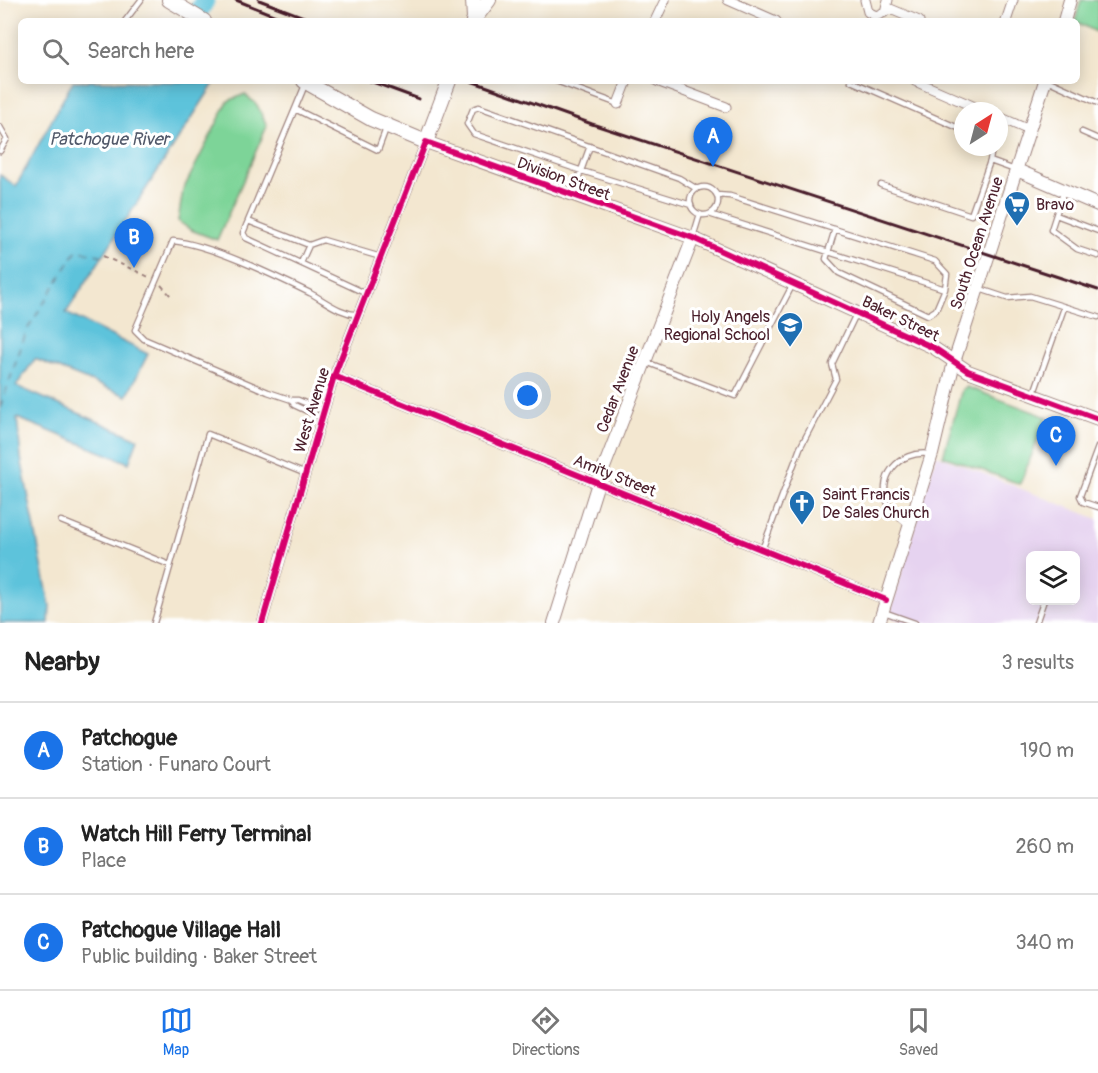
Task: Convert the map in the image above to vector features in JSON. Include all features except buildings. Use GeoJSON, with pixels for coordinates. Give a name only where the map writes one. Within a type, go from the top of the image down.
{"type":"FeatureCollection","features":[{"type":"Feature","properties":{"kind":"main road"},"geometry":{"type":"LineString","coordinates":[[169,0],[199,18]]}},
{"type":"Feature","properties":{"kind":"main road"},"geometry":{"type":"LineString","coordinates":[[473,0],[476,18]]}},
{"type":"Feature","properties":{"kind":"main road"},"geometry":{"type":"LineString","coordinates":[[477,18],[489,0]]}},
{"type":"Feature","properties":{"kind":"main road","name":"Division Street"},"geometry":{"type":"LineString","coordinates":[[309,84],[387,126],[426,142]]}},
{"type":"Feature","properties":{"kind":"main road","name":"West Avenue"},"geometry":{"type":"LineString","coordinates":[[426,142],[448,84]]}},
{"type":"Feature","properties":{"kind":"street"},"geometry":{"type":"LineString","coordinates":[[656,18],[664,0]]}},
{"type":"Feature","properties":{"kind":"street"},"geometry":{"type":"LineString","coordinates":[[728,0],[769,18]]}},
{"type":"Feature","properties":{"kind":"street"},"geometry":{"type":"LineString","coordinates":[[865,0],[865,8],[870,18],[881,15],[888,4],[914,18]]}},
{"type":"Feature","properties":{"kind":"street"},"geometry":{"type":"LineString","coordinates":[[1007,18],[1013,0]]}},
{"type":"Feature","properties":{"kind":"street"},"geometry":{"type":"LineString","coordinates":[[1065,18],[1070,0]]}},
{"type":"Feature","properties":{"kind":"street"},"geometry":{"type":"LineString","coordinates":[[618,104],[626,84]]}},
{"type":"Feature","properties":{"kind":"street"},"geometry":{"type":"LineString","coordinates":[[665,84],[726,107]]}},
{"type":"Feature","properties":{"kind":"street"},"geometry":{"type":"LineString","coordinates":[[922,84],[963,102]]}},
{"type":"Feature","properties":{"kind":"street","name":"South Ocean Avenue"},"geometry":{"type":"LineString","coordinates":[[882,611],[932,454],[954,362],[1046,84]]}},
{"type":"Feature","properties":{"kind":"street"},"geometry":{"type":"LineString","coordinates":[[1008,121],[1029,130]]}},
{"type":"Feature","properties":{"kind":"street","name":"Division Street"},"geometry":{"type":"LineString","coordinates":[[426,142],[693,238]]}},
{"type":"Feature","properties":{"kind":"street","name":"West Avenue"},"geometry":{"type":"LineString","coordinates":[[262,623],[334,376],[426,142]]}},
{"type":"Feature","properties":{"kind":"street"},"geometry":{"type":"LineString","coordinates":[[1017,171],[1098,205]]}},
{"type":"Feature","properties":{"kind":"street","name":"Baker Street"},"geometry":{"type":"LineString","coordinates":[[693,238],[794,282],[934,348],[967,370],[1033,397],[1098,419]]}},
{"type":"Feature","properties":{"kind":"street","name":"Cedar Avenue"},"geometry":{"type":"LineString","coordinates":[[554,623],[598,483],[693,238]]}},
{"type":"Feature","properties":{"kind":"street","name":"Amity Street"},"geometry":{"type":"LineString","coordinates":[[334,376],[762,549],[882,611]]}},
{"type":"Feature","properties":{"kind":"lane"},"geometry":{"type":"LineString","coordinates":[[127,18],[141,0]]}},
{"type":"Feature","properties":{"kind":"lane"},"geometry":{"type":"LineString","coordinates":[[304,84],[243,233],[246,238],[367,294]]}},
{"type":"Feature","properties":{"kind":"lane"},"geometry":{"type":"LineString","coordinates":[[564,84],[618,104]]}},
{"type":"Feature","properties":{"kind":"lane"},"geometry":{"type":"LineString","coordinates":[[858,84],[954,126]]}},
{"type":"Feature","properties":{"kind":"lane"},"geometry":{"type":"LineString","coordinates":[[1054,84],[1098,103]]}},
{"type":"Feature","properties":{"kind":"lane"},"geometry":{"type":"LineString","coordinates":[[835,229],[826,251],[826,259],[839,273],[928,315],[936,310],[945,289],[947,274],[935,261],[835,229],[730,196],[717,195],[706,188],[697,189],[679,178],[479,107],[470,113],[467,124],[474,134],[691,205],[700,214],[709,214],[826,251],[945,289]]}},
{"type":"Feature","properties":{"kind":"lane"},"geometry":{"type":"LineString","coordinates":[[295,109],[378,150],[387,126]]}},
{"type":"Feature","properties":{"kind":"lane"},"geometry":{"type":"LineString","coordinates":[[0,127],[7,139],[0,151]]}},
{"type":"Feature","properties":{"kind":"lane"},"geometry":{"type":"LineString","coordinates":[[1082,132],[1098,139]]}},
{"type":"Feature","properties":{"kind":"lane"},"geometry":{"type":"LineString","coordinates":[[572,196],[590,146]]}},
{"type":"Feature","properties":{"kind":"lane"},"geometry":{"type":"LineString","coordinates":[[881,185],[971,215],[991,156]]}},
{"type":"Feature","properties":{"kind":"lane"},"geometry":{"type":"LineString","coordinates":[[990,161],[1017,171]]}},
{"type":"Feature","properties":{"kind":"lane"},"geometry":{"type":"LineString","coordinates":[[691,205],[692,196],[697,189]]}},
{"type":"Feature","properties":{"kind":"lane"},"geometry":{"type":"LineString","coordinates":[[1064,190],[1051,230],[1077,249],[1098,256]]}},
{"type":"Feature","properties":{"kind":"lane"},"geometry":{"type":"LineString","coordinates":[[709,214],[716,208],[717,195]]}},
{"type":"Feature","properties":{"kind":"lane"},"geometry":{"type":"LineString","coordinates":[[693,238],[700,214]]}},
{"type":"Feature","properties":{"kind":"lane"},"geometry":{"type":"LineString","coordinates":[[1056,215],[1098,231]]}},
{"type":"Feature","properties":{"kind":"lane"},"geometry":{"type":"LineString","coordinates":[[248,221],[309,245],[323,240],[381,257]]}},
{"type":"Feature","properties":{"kind":"lane"},"geometry":{"type":"LineString","coordinates":[[323,415],[298,399],[292,400],[268,393],[144,339],[135,330],[172,241],[194,243],[310,293],[344,313],[359,315]]}},
{"type":"Feature","properties":{"kind":"lane"},"geometry":{"type":"LineString","coordinates":[[301,263],[309,245]]}},
{"type":"Feature","properties":{"kind":"lane"},"geometry":{"type":"LineString","coordinates":[[646,362],[735,396],[794,282]]}},
{"type":"Feature","properties":{"kind":"lane"},"geometry":{"type":"LineString","coordinates":[[978,288],[1006,298],[1030,296],[1098,317]]}},
{"type":"Feature","properties":{"kind":"lane"},"geometry":{"type":"LineString","coordinates":[[1033,397],[1064,308]]}},
{"type":"Feature","properties":{"kind":"lane"},"geometry":{"type":"LineString","coordinates":[[762,549],[800,448],[836,379],[832,364],[857,312]]}},
{"type":"Feature","properties":{"kind":"lane"},"geometry":{"type":"LineString","coordinates":[[154,623],[208,434],[306,474]]}},
{"type":"Feature","properties":{"kind":"lane"},"geometry":{"type":"LineString","coordinates":[[1098,447],[1080,496],[1083,502],[1098,507]]}},
{"type":"Feature","properties":{"kind":"lane"},"geometry":{"type":"LineString","coordinates":[[909,526],[891,510],[885,488],[887,477],[892,467],[909,454],[932,454]]}},
{"type":"Feature","properties":{"kind":"lane"},"geometry":{"type":"LineString","coordinates":[[61,521],[170,565]]}},
{"type":"Feature","properties":{"kind":"lane"},"geometry":{"type":"LineString","coordinates":[[1036,623],[1042,605]]}},
{"type":"Feature","properties":{"kind":"lane"},"geometry":{"type":"LineString","coordinates":[[882,611],[915,623]]}},
{"type":"Feature","properties":{"kind":"path"},"geometry":{"type":"LineString","coordinates":[[103,256],[156,280],[172,297]]}},
{"type":"Feature","properties":{"kind":"shaded area"},"geometry":{"type":"Polygon","coordinates":[[[936,455],[1098,519],[1098,623],[906,623],[889,617],[936,455]]]}},
{"type":"Feature","properties":{"kind":"green space"},"geometry":{"type":"Polygon","coordinates":[[[1081,0],[1098,0],[1098,33],[1080,24],[1080,18],[1076,18],[1081,0]]]}},
{"type":"Feature","properties":{"kind":"green space"},"geometry":{"type":"Polygon","coordinates":[[[245,94],[257,105],[267,126],[217,240],[191,230],[178,221],[183,190],[228,101],[245,94]]]}},
{"type":"Feature","properties":{"kind":"green space"},"geometry":{"type":"Polygon","coordinates":[[[967,387],[1047,417],[1020,484],[943,456],[962,389],[967,387]]]}},
{"type":"Feature","properties":{"kind":"water","name":"Patchogue River"},"geometry":{"type":"Polygon","coordinates":[[[71,84],[214,84],[66,313],[148,354],[127,396],[35,359],[16,386],[138,439],[129,463],[17,418],[21,458],[50,606],[49,623],[0,623],[0,175],[16,186],[71,84]]]}},
{"type":"Feature","properties":{"kind":"waterway","name":"Patchogue River"},"geometry":{"type":"LineString","coordinates":[[195,18],[205,0]]}},
{"type":"Feature","properties":{"kind":"ferry route"},"geometry":{"type":"LineString","coordinates":[[0,408],[27,330],[77,250],[103,256]]}},
{"type":"Feature","properties":{"kind":"railway"},"geometry":{"type":"LineString","coordinates":[[236,0],[281,18]]}},
{"type":"Feature","properties":{"kind":"railway"},"geometry":{"type":"LineString","coordinates":[[259,0],[306,18]]}},
{"type":"Feature","properties":{"kind":"railway"},"geometry":{"type":"LineString","coordinates":[[378,84],[419,99]]}},
{"type":"Feature","properties":{"kind":"railway"},"geometry":{"type":"LineString","coordinates":[[479,84],[592,124],[1098,290]]}},
{"type":"Feature","properties":{"kind":"cycle path"},"geometry":{"type":"LineString","coordinates":[[262,623],[334,376],[426,142],[693,238],[934,348],[968,371],[1098,419]]}},
{"type":"Feature","properties":{"kind":"cycle path"},"geometry":{"type":"LineString","coordinates":[[334,376],[886,600]]}},
{"type":"Feature","properties":{"kind":"place","name":"Patchogue"},"geometry":{"type":"Point","coordinates":[713,167]}},
{"type":"Feature","properties":{"kind":"place","name":"Bravo"},"geometry":{"type":"Point","coordinates":[1017,227]}},
{"type":"Feature","properties":{"kind":"place","name":"Watch Hill Ferry Terminal"},"geometry":{"type":"Point","coordinates":[134,268]}},
{"type":"Feature","properties":{"kind":"place","name":"Holy Angels Regional School"},"geometry":{"type":"Point","coordinates":[790,348]}},
{"type":"Feature","properties":{"kind":"place","name":"Patchogue Village Hall"},"geometry":{"type":"Point","coordinates":[1056,466]}},
{"type":"Feature","properties":{"kind":"place","name":"Saint Francis De Sales Church"},"geometry":{"type":"Point","coordinates":[802,526]}}]}
